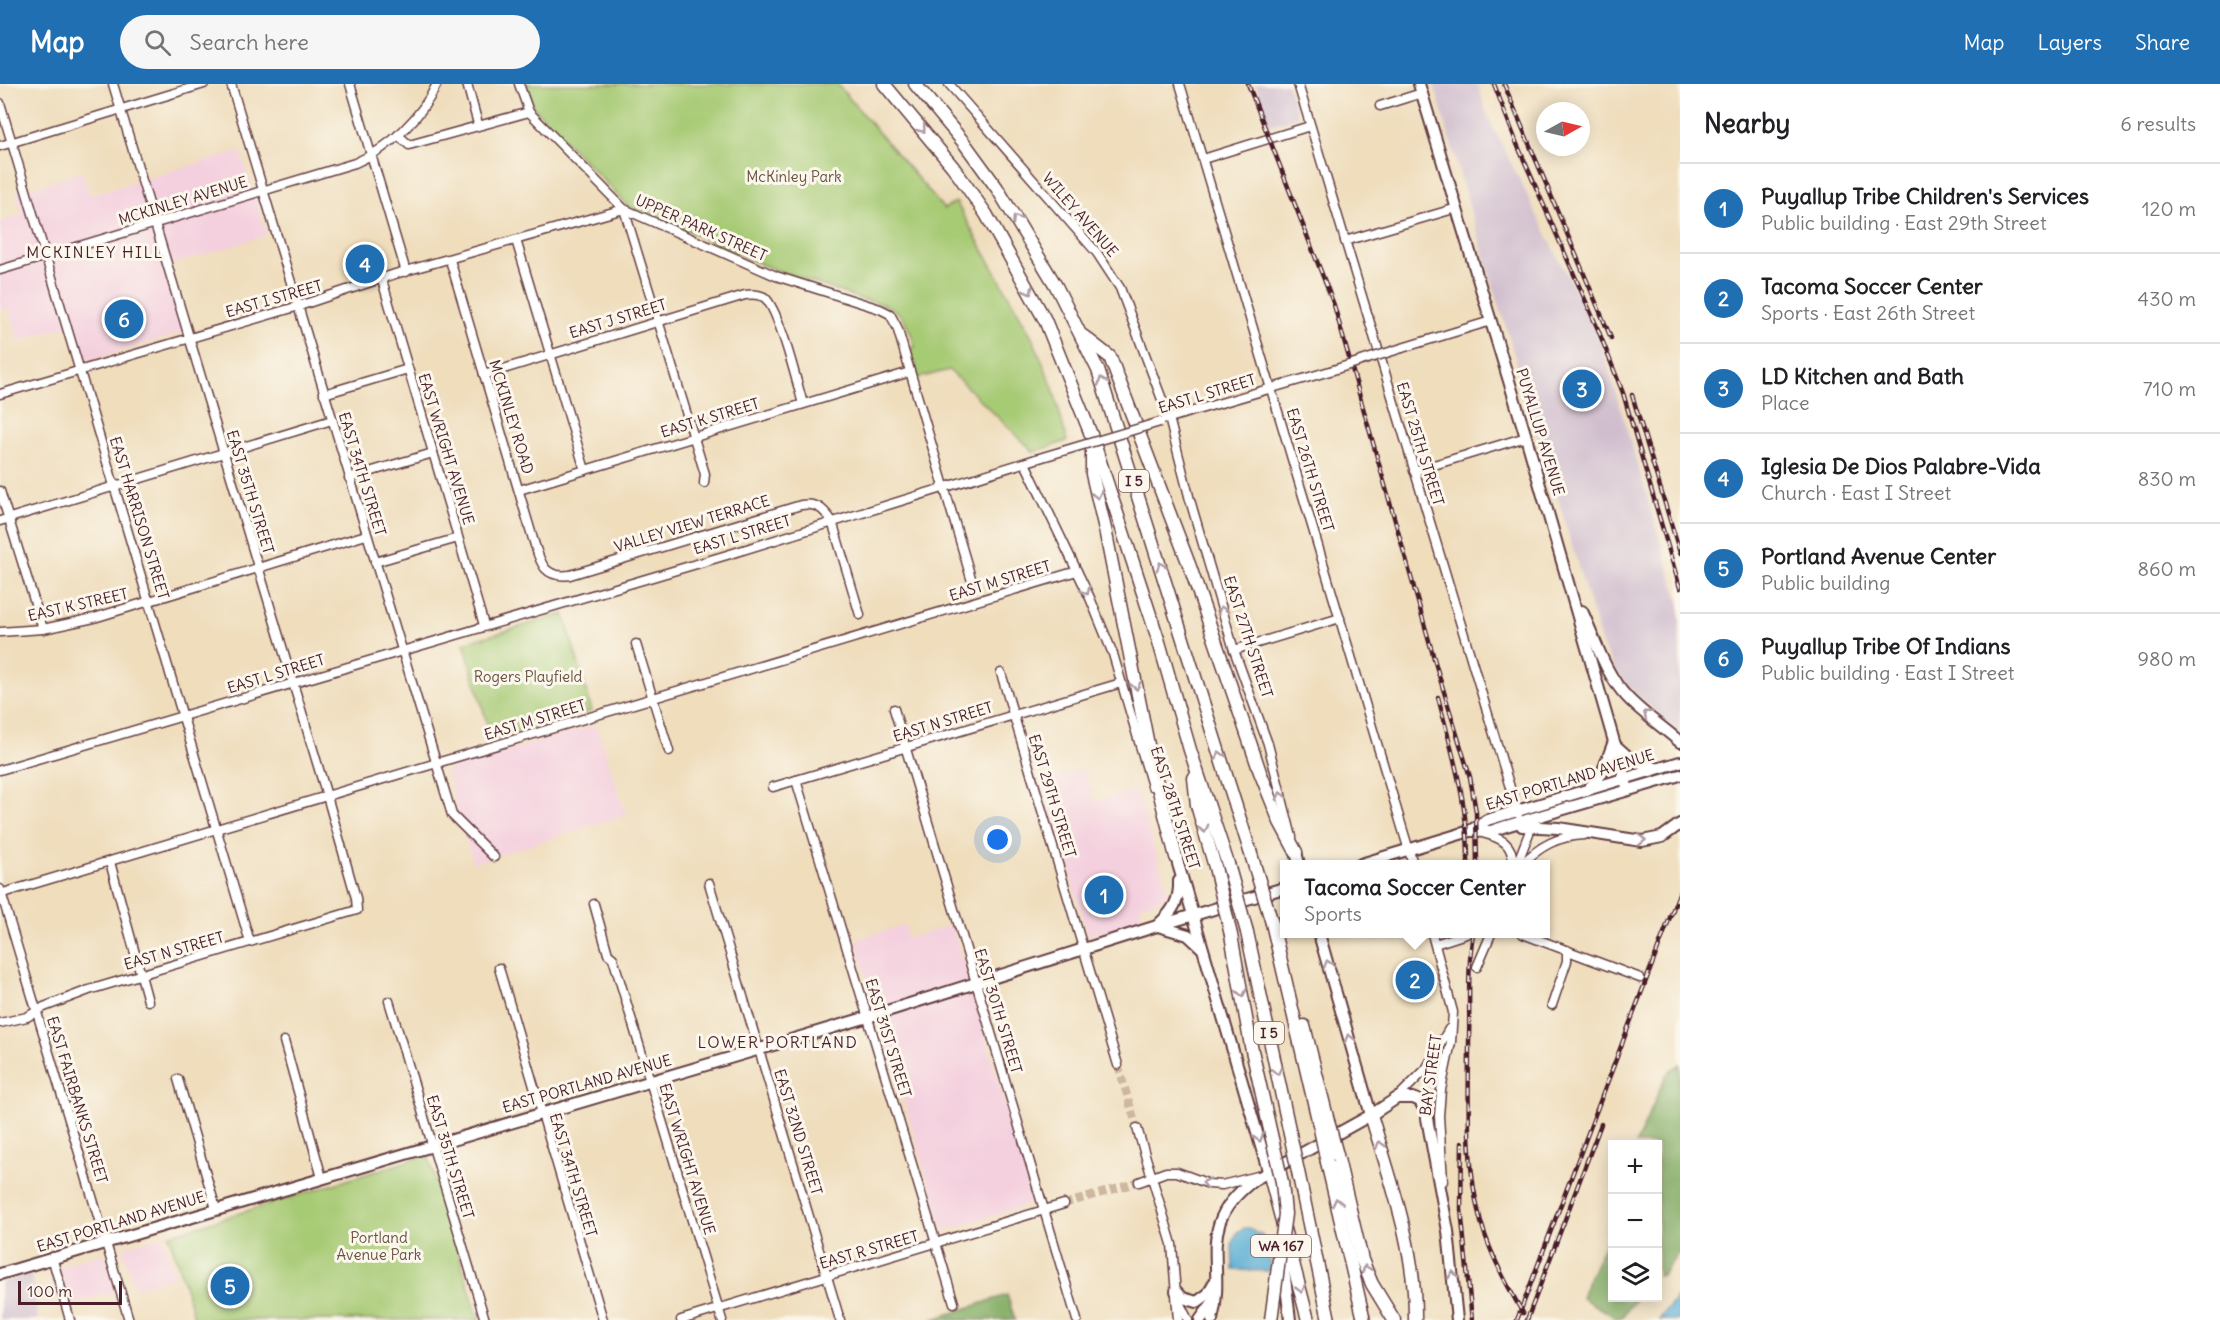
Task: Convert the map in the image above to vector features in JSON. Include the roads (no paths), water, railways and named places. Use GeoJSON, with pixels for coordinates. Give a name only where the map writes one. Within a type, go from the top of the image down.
{"type":"FeatureCollection","features":[{"type":"Feature","properties":{"kind":"highway","name":"I 5"},"geometry":{"type":"LineString","coordinates":[[884,84],[953,167],[986,214],[1011,256],[1045,320],[1092,437],[1159,642],[1247,932],[1329,1320]]}},
{"type":"Feature","properties":{"kind":"highway","name":"I 5"},"geometry":{"type":"LineString","coordinates":[[915,84],[965,144],[997,188],[1056,286],[1082,335],[1110,404],[1251,851],[1308,1041],[1332,1159]]}},
{"type":"Feature","properties":{"kind":"highway"},"geometry":{"type":"LineString","coordinates":[[1082,335],[1110,357],[1190,567],[1260,772],[1297,858]]}},
{"type":"Feature","properties":{"kind":"highway"},"geometry":{"type":"LineString","coordinates":[[1092,437],[1092,474],[1151,760],[1177,863]]}},
{"type":"Feature","properties":{"kind":"highway"},"geometry":{"type":"LineString","coordinates":[[1190,750],[1197,805],[1215,867],[1231,936],[1256,1070],[1282,1182],[1285,1214],[1271,1320]]}},
{"type":"Feature","properties":{"kind":"highway"},"geometry":{"type":"LineString","coordinates":[[1371,1115],[1405,1232],[1412,1272],[1416,1320]]}},
{"type":"Feature","properties":{"kind":"highway"},"geometry":{"type":"LineString","coordinates":[[1332,1159],[1364,1320]]}},
{"type":"Feature","properties":{"kind":"highway"},"geometry":{"type":"LineString","coordinates":[[1332,1159],[1362,1260],[1372,1284],[1394,1320]]}},
{"type":"Feature","properties":{"kind":"highway"},"geometry":{"type":"LineString","coordinates":[[1269,1172],[1308,1320]]}},
{"type":"Feature","properties":{"kind":"main road","name":"PUYALLUP AVENUE"},"geometry":{"type":"LineString","coordinates":[[1421,89],[1526,436],[1627,784]]}},
{"type":"Feature","properties":{"kind":"main road"},"geometry":{"type":"LineString","coordinates":[[1570,586],[1616,684],[1627,697],[1680,742]]}},
{"type":"Feature","properties":{"kind":"main road"},"geometry":{"type":"LineString","coordinates":[[1586,790],[1602,773],[1614,744],[1634,762],[1664,767]]}},
{"type":"Feature","properties":{"kind":"main road","name":"EAST PORTLAND AVENUE"},"geometry":{"type":"LineString","coordinates":[[1373,860],[1470,831],[1491,831],[1506,826],[1534,822],[1680,762]]}},
{"type":"Feature","properties":{"kind":"main road","name":"EAST PORTLAND AVENUE"},"geometry":{"type":"LineString","coordinates":[[1470,831],[1487,820],[1586,790],[1676,776]]}},
{"type":"Feature","properties":{"kind":"main road"},"geometry":{"type":"LineString","coordinates":[[1534,822],[1634,841],[1652,840],[1669,834],[1680,824]]}},
{"type":"Feature","properties":{"kind":"main road"},"geometry":{"type":"LineString","coordinates":[[1156,926],[1169,914],[1178,901],[1180,892],[1177,863]]}},
{"type":"Feature","properties":{"kind":"main road","name":"EAST 28TH STREET"},"geometry":{"type":"LineString","coordinates":[[1177,863],[1269,1172]]}},
{"type":"Feature","properties":{"kind":"main road","name":"EAST PORTLAND AVENUE"},"geometry":{"type":"LineString","coordinates":[[0,1274],[868,1017],[1280,889]]}},
{"type":"Feature","properties":{"kind":"main road"},"geometry":{"type":"LineString","coordinates":[[1156,926],[1188,935],[1204,950]]}},
{"type":"Feature","properties":{"kind":"main road"},"geometry":{"type":"LineString","coordinates":[[1320,938],[1371,1115]]}},
{"type":"Feature","properties":{"kind":"main road"},"geometry":{"type":"LineString","coordinates":[[1361,1082],[1372,1097],[1393,1101]]}},
{"type":"Feature","properties":{"kind":"main road","name":"BAY STREET"},"geometry":{"type":"LineString","coordinates":[[1212,1320],[1215,1299],[1215,1240],[1222,1215],[1239,1192],[1269,1172],[1393,1101],[1413,1098],[1422,1103],[1426,1113],[1448,1231],[1457,1320]]}},
{"type":"Feature","properties":{"kind":"main road","name":"WA 167"},"geometry":{"type":"LineString","coordinates":[[1269,1172],[1284,1262],[1290,1320]]}},
{"type":"Feature","properties":{"kind":"main road"},"geometry":{"type":"LineString","coordinates":[[1176,1291],[1189,1301],[1200,1300],[1208,1294],[1215,1277]]}},
{"type":"Feature","properties":{"kind":"main road"},"geometry":{"type":"LineString","coordinates":[[1200,1320],[1215,1299]]}},
{"type":"Feature","properties":{"kind":"street","name":"EAST 35TH STREET"},"geometry":{"type":"LineString","coordinates":[[113,84],[327,796],[356,898],[357,910]]}},
{"type":"Feature","properties":{"kind":"street"},"geometry":{"type":"LineString","coordinates":[[0,146],[204,84]]}},
{"type":"Feature","properties":{"kind":"street","name":"EAST 34TH STREET"},"geometry":{"type":"LineString","coordinates":[[231,84],[452,815],[494,857]]}},
{"type":"Feature","properties":{"kind":"street"},"geometry":{"type":"LineString","coordinates":[[350,84],[406,272]]}},
{"type":"Feature","properties":{"kind":"street","name":"MCKINLEY AVENUE"},"geometry":{"type":"LineString","coordinates":[[0,270],[317,176],[372,155],[398,135],[423,107],[437,84]]}},
{"type":"Feature","properties":{"kind":"street"},"geometry":{"type":"LineString","coordinates":[[468,84],[478,124]]}},
{"type":"Feature","properties":{"kind":"street","name":"UPPER PARK STREET"},"geometry":{"type":"LineString","coordinates":[[519,84],[529,112],[624,209],[776,276],[869,304],[890,314],[897,327],[910,372]]}},
{"type":"Feature","properties":{"kind":"street","name":"WILEY AVENUE"},"geometry":{"type":"LineString","coordinates":[[949,84],[1108,268],[1120,288],[1169,418]]}},
{"type":"Feature","properties":{"kind":"street","name":"EAST 26TH STREET"},"geometry":{"type":"LineString","coordinates":[[1180,84],[1412,860]]}},
{"type":"Feature","properties":{"kind":"street","name":"EAST 25TH STREET"},"geometry":{"type":"LineString","coordinates":[[1298,84],[1517,811]]}},
{"type":"Feature","properties":{"kind":"street"},"geometry":{"type":"LineString","coordinates":[[1380,106],[1421,89]]}},
{"type":"Feature","properties":{"kind":"street","name":"EAST HARRISON STREET"},"geometry":{"type":"LineString","coordinates":[[0,103],[250,942]]}},
{"type":"Feature","properties":{"kind":"street"},"geometry":{"type":"LineString","coordinates":[[398,135],[409,144],[529,112]]}},
{"type":"Feature","properties":{"kind":"street"},"geometry":{"type":"LineString","coordinates":[[1203,159],[1311,126]]}},
{"type":"Feature","properties":{"kind":"street"},"geometry":{"type":"LineString","coordinates":[[1345,241],[1457,208]]}},
{"type":"Feature","properties":{"kind":"street"},"geometry":{"type":"LineString","coordinates":[[624,209],[705,474],[704,483]]}},
{"type":"Feature","properties":{"kind":"street","name":"EAST I STREET"},"geometry":{"type":"LineString","coordinates":[[0,394],[624,209]]}},
{"type":"Feature","properties":{"kind":"street"},"geometry":{"type":"LineString","coordinates":[[516,240],[585,470]]}},
{"type":"Feature","properties":{"kind":"street","name":"MCKINLEY ROAD"},"geometry":{"type":"LineString","coordinates":[[450,260],[542,563],[548,572],[554,575]]}},
{"type":"Feature","properties":{"kind":"street","name":"EAST WRIGHT AVENUE"},"geometry":{"type":"LineString","coordinates":[[382,280],[484,626]]}},
{"type":"Feature","properties":{"kind":"street","name":"EAST J STREET"},"geometry":{"type":"LineString","coordinates":[[484,375],[745,295],[760,296],[769,303],[776,315],[803,404]]}},
{"type":"Feature","properties":{"kind":"street","name":"EAST L STREET"},"geometry":{"type":"LineString","coordinates":[[0,770],[1491,321]]}},
{"type":"Feature","properties":{"kind":"street"},"geometry":{"type":"LineString","coordinates":[[324,394],[408,369]]}},
{"type":"Feature","properties":{"kind":"street"},"geometry":{"type":"LineString","coordinates":[[910,372],[971,578]]}},
{"type":"Feature","properties":{"kind":"street","name":"EAST K STREET"},"geometry":{"type":"LineString","coordinates":[[519,490],[910,372]]}},
{"type":"Feature","properties":{"kind":"street","name":"EAST 27TH STREET"},"geometry":{"type":"LineString","coordinates":[[1169,418],[1190,500],[1234,650],[1268,744],[1297,858]]}},
{"type":"Feature","properties":{"kind":"street"},"geometry":{"type":"LineString","coordinates":[[4,520],[332,420]]}},
{"type":"Feature","properties":{"kind":"street"},"geometry":{"type":"LineString","coordinates":[[1414,471],[1526,436]]}},
{"type":"Feature","properties":{"kind":"street"},"geometry":{"type":"LineString","coordinates":[[349,478],[433,453]]}},
{"type":"Feature","properties":{"kind":"street","name":"EAST 28TH STREET"},"geometry":{"type":"LineString","coordinates":[[1025,463],[1113,654],[1177,863]]}},
{"type":"Feature","properties":{"kind":"street"},"geometry":{"type":"LineString","coordinates":[[0,491],[4,520],[43,629]]}},
{"type":"Feature","properties":{"kind":"street","name":"VALLEY VIEW TERRACE"},"geometry":{"type":"LineString","coordinates":[[554,575],[570,575],[806,504],[814,504],[822,509],[832,521]]}},
{"type":"Feature","properties":{"kind":"street"},"geometry":{"type":"LineString","coordinates":[[832,521],[860,615]]}},
{"type":"Feature","properties":{"kind":"street","name":"EAST K STREET"},"geometry":{"type":"LineString","coordinates":[[0,632],[43,629],[94,618],[366,535]]}},
{"type":"Feature","properties":{"kind":"street"},"geometry":{"type":"LineString","coordinates":[[375,562],[458,538]]}},
{"type":"Feature","properties":{"kind":"street","name":"EAST M STREET"},"geometry":{"type":"LineString","coordinates":[[0,892],[110,862],[1077,572]]}},
{"type":"Feature","properties":{"kind":"street"},"geometry":{"type":"LineString","coordinates":[[1234,650],[1340,618]]}},
{"type":"Feature","properties":{"kind":"street"},"geometry":{"type":"LineString","coordinates":[[636,644],[669,751]]}},
{"type":"Feature","properties":{"kind":"street","name":"EAST 29TH STREET"},"geometry":{"type":"LineString","coordinates":[[1001,673],[1118,1065]]}},
{"type":"Feature","properties":{"kind":"street","name":"EAST N STREET"},"geometry":{"type":"LineString","coordinates":[[773,788],[1121,683]]}},
{"type":"Feature","properties":{"kind":"street","name":"EAST 30TH STREET"},"geometry":{"type":"LineString","coordinates":[[894,709],[1077,1320]]}},
{"type":"Feature","properties":{"kind":"street","name":"EAST 31ST STREET"},"geometry":{"type":"LineString","coordinates":[[796,780],[954,1303]]}},
{"type":"Feature","properties":{"kind":"street"},"geometry":{"type":"LineString","coordinates":[[1506,826],[1517,820],[1517,811]]}},
{"type":"Feature","properties":{"kind":"street"},"geometry":{"type":"LineString","coordinates":[[1519,860],[1534,822]]}},
{"type":"Feature","properties":{"kind":"street"},"geometry":{"type":"LineString","coordinates":[[1470,831],[1504,840],[1515,860]]}},
{"type":"Feature","properties":{"kind":"street"},"geometry":{"type":"LineString","coordinates":[[1523,860],[1560,837],[1599,836]]}},
{"type":"Feature","properties":{"kind":"street"},"geometry":{"type":"LineString","coordinates":[[110,862],[148,1001]]}},
{"type":"Feature","properties":{"kind":"street","name":"EAST 32ND STREET"},"geometry":{"type":"LineString","coordinates":[[709,883],[840,1320]]}},
{"type":"Feature","properties":{"kind":"street","name":"EAST FAIRBANKS STREET"},"geometry":{"type":"LineString","coordinates":[[0,892],[129,1320]]}},
{"type":"Feature","properties":{"kind":"street","name":"EAST WRIGHT AVENUE"},"geometry":{"type":"LineString","coordinates":[[594,904],[608,954],[613,958],[722,1320]]}},
{"type":"Feature","properties":{"kind":"street","name":"EAST N STREET"},"geometry":{"type":"LineString","coordinates":[[0,1023],[19,1020],[89,990],[357,910]]}},
{"type":"Feature","properties":{"kind":"street"},"geometry":{"type":"LineString","coordinates":[[1433,938],[1452,1002],[1453,1020]]}},
{"type":"Feature","properties":{"kind":"street"},"geometry":{"type":"LineString","coordinates":[[1435,945],[1453,938]]}},
{"type":"Feature","properties":{"kind":"street"},"geometry":{"type":"LineString","coordinates":[[1477,967],[1489,938]]}},
{"type":"Feature","properties":{"kind":"street"},"geometry":{"type":"LineString","coordinates":[[1536,938],[1640,978]]}},
{"type":"Feature","properties":{"kind":"street"},"geometry":{"type":"LineString","coordinates":[[1552,1005],[1567,961],[1567,950]]}},
{"type":"Feature","properties":{"kind":"street","name":"EAST 34TH STREET"},"geometry":{"type":"LineString","coordinates":[[499,968],[603,1320]]}},
{"type":"Feature","properties":{"kind":"street","name":"EAST 35TH STREET"},"geometry":{"type":"LineString","coordinates":[[389,1001],[485,1320]]}},
{"type":"Feature","properties":{"kind":"street","name":"BAY STREET"},"geometry":{"type":"LineString","coordinates":[[1393,1101],[1426,1069],[1445,1040],[1453,1020]]}},
{"type":"Feature","properties":{"kind":"street","name":"BAY STREET"},"geometry":{"type":"LineString","coordinates":[[1448,1231],[1440,1154],[1439,1116],[1453,1020]]}},
{"type":"Feature","properties":{"kind":"street"},"geometry":{"type":"LineString","coordinates":[[284,1041],[322,1178]]}},
{"type":"Feature","properties":{"kind":"street"},"geometry":{"type":"LineString","coordinates":[[178,1079],[216,1209]]}},
{"type":"Feature","properties":{"kind":"street"},"geometry":{"type":"LineString","coordinates":[[1137,1128],[1156,1177],[1172,1244],[1179,1320]]}},
{"type":"Feature","properties":{"kind":"street"},"geometry":{"type":"LineString","coordinates":[[1139,1182],[1156,1177],[1184,1176],[1209,1184],[1222,1185],[1269,1172]]}},
{"type":"Feature","properties":{"kind":"street","name":"EAST R STREET"},"geometry":{"type":"LineString","coordinates":[[681,1320],[1064,1204]]}},
{"type":"Feature","properties":{"kind":"street"},"geometry":{"type":"LineString","coordinates":[[52,1257],[70,1320]]}},
{"type":"Feature","properties":{"kind":"street"},"geometry":{"type":"LineString","coordinates":[[1176,1291],[1188,1320]]}},
{"type":"Feature","properties":{"kind":"water"},"geometry":{"type":"Polygon","coordinates":[[[1245,1228],[1262,1234],[1271,1265],[1268,1271],[1233,1270],[1232,1245],[1237,1232],[1245,1228]]]}},
{"type":"Feature","properties":{"kind":"water"},"geometry":{"type":"Polygon","coordinates":[[[1680,1293],[1680,1320],[1659,1320],[1680,1293]]]}},
{"type":"Feature","properties":{"kind":"tunnel"},"geometry":{"type":"LineString","coordinates":[[1118,1065],[1137,1128]]}},
{"type":"Feature","properties":{"kind":"tunnel"},"geometry":{"type":"LineString","coordinates":[[1064,1204],[1139,1182]]}},
{"type":"Feature","properties":{"kind":"railway"},"geometry":{"type":"LineString","coordinates":[[1248,84],[1334,305],[1437,669],[1470,777],[1476,812],[1477,860]]}},
{"type":"Feature","properties":{"kind":"railway"},"geometry":{"type":"LineString","coordinates":[[1494,84],[1517,144],[1597,327],[1623,393],[1680,588]]}},
{"type":"Feature","properties":{"kind":"railway"},"geometry":{"type":"LineString","coordinates":[[1504,84],[1611,338]]}},
{"type":"Feature","properties":{"kind":"railway"},"geometry":{"type":"LineString","coordinates":[[1632,395],[1680,553]]}},
{"type":"Feature","properties":{"kind":"railway"},"geometry":{"type":"LineString","coordinates":[[1438,697],[1463,801],[1468,860]]}},
{"type":"Feature","properties":{"kind":"railway"},"geometry":{"type":"LineString","coordinates":[[1517,1320],[1680,891]]}},
{"type":"Feature","properties":{"kind":"railway"},"geometry":{"type":"LineString","coordinates":[[1472,938],[1469,974],[1469,1133],[1472,1178],[1481,1222],[1489,1246],[1523,1313]]}},
{"type":"Feature","properties":{"kind":"railway"},"geometry":{"type":"LineString","coordinates":[[1527,1320],[1601,1124]]}},
{"type":"Feature","properties":{"kind":"railway"},"geometry":{"type":"LineString","coordinates":[[1462,1143],[1461,1209],[1472,1320]]}},
{"type":"Feature","properties":{"kind":"place","name":"Iglesia De Dios Palabre-Vida"},"geometry":{"type":"Point","coordinates":[365,264]}},
{"type":"Feature","properties":{"kind":"place","name":"Puyallup Tribe Of Indians"},"geometry":{"type":"Point","coordinates":[124,319]}},
{"type":"Feature","properties":{"kind":"place","name":"LD Kitchen and Bath"},"geometry":{"type":"Point","coordinates":[1582,389]}},
{"type":"Feature","properties":{"kind":"place","name":"Puyallup Tribe Children's Services"},"geometry":{"type":"Point","coordinates":[1104,895]}},
{"type":"Feature","properties":{"kind":"place","name":"Tacoma Soccer Center"},"geometry":{"type":"Point","coordinates":[1415,980]}},
{"type":"Feature","properties":{"kind":"place","name":"Portland Avenue Center"},"geometry":{"type":"Point","coordinates":[230,1286]}},
{"type":"Feature","properties":{"kind":"district","name":"MCKINLEY HILL"},"geometry":{"type":"Point","coordinates":[95,252]}},
{"type":"Feature","properties":{"kind":"district","name":"LOWER PORTLAND"},"geometry":{"type":"Point","coordinates":[778,1042]}},
{"type":"Feature","properties":{"kind":"park label","name":"McKinley Park"},"geometry":{"type":"Point","coordinates":[794,177]}},
{"type":"Feature","properties":{"kind":"park label","name":"Rogers Playfield"},"geometry":{"type":"Point","coordinates":[528,677]}},
{"type":"Feature","properties":{"kind":"park label","name":"Portland Avenue Park"},"geometry":{"type":"Point","coordinates":[379,1246]}}]}
